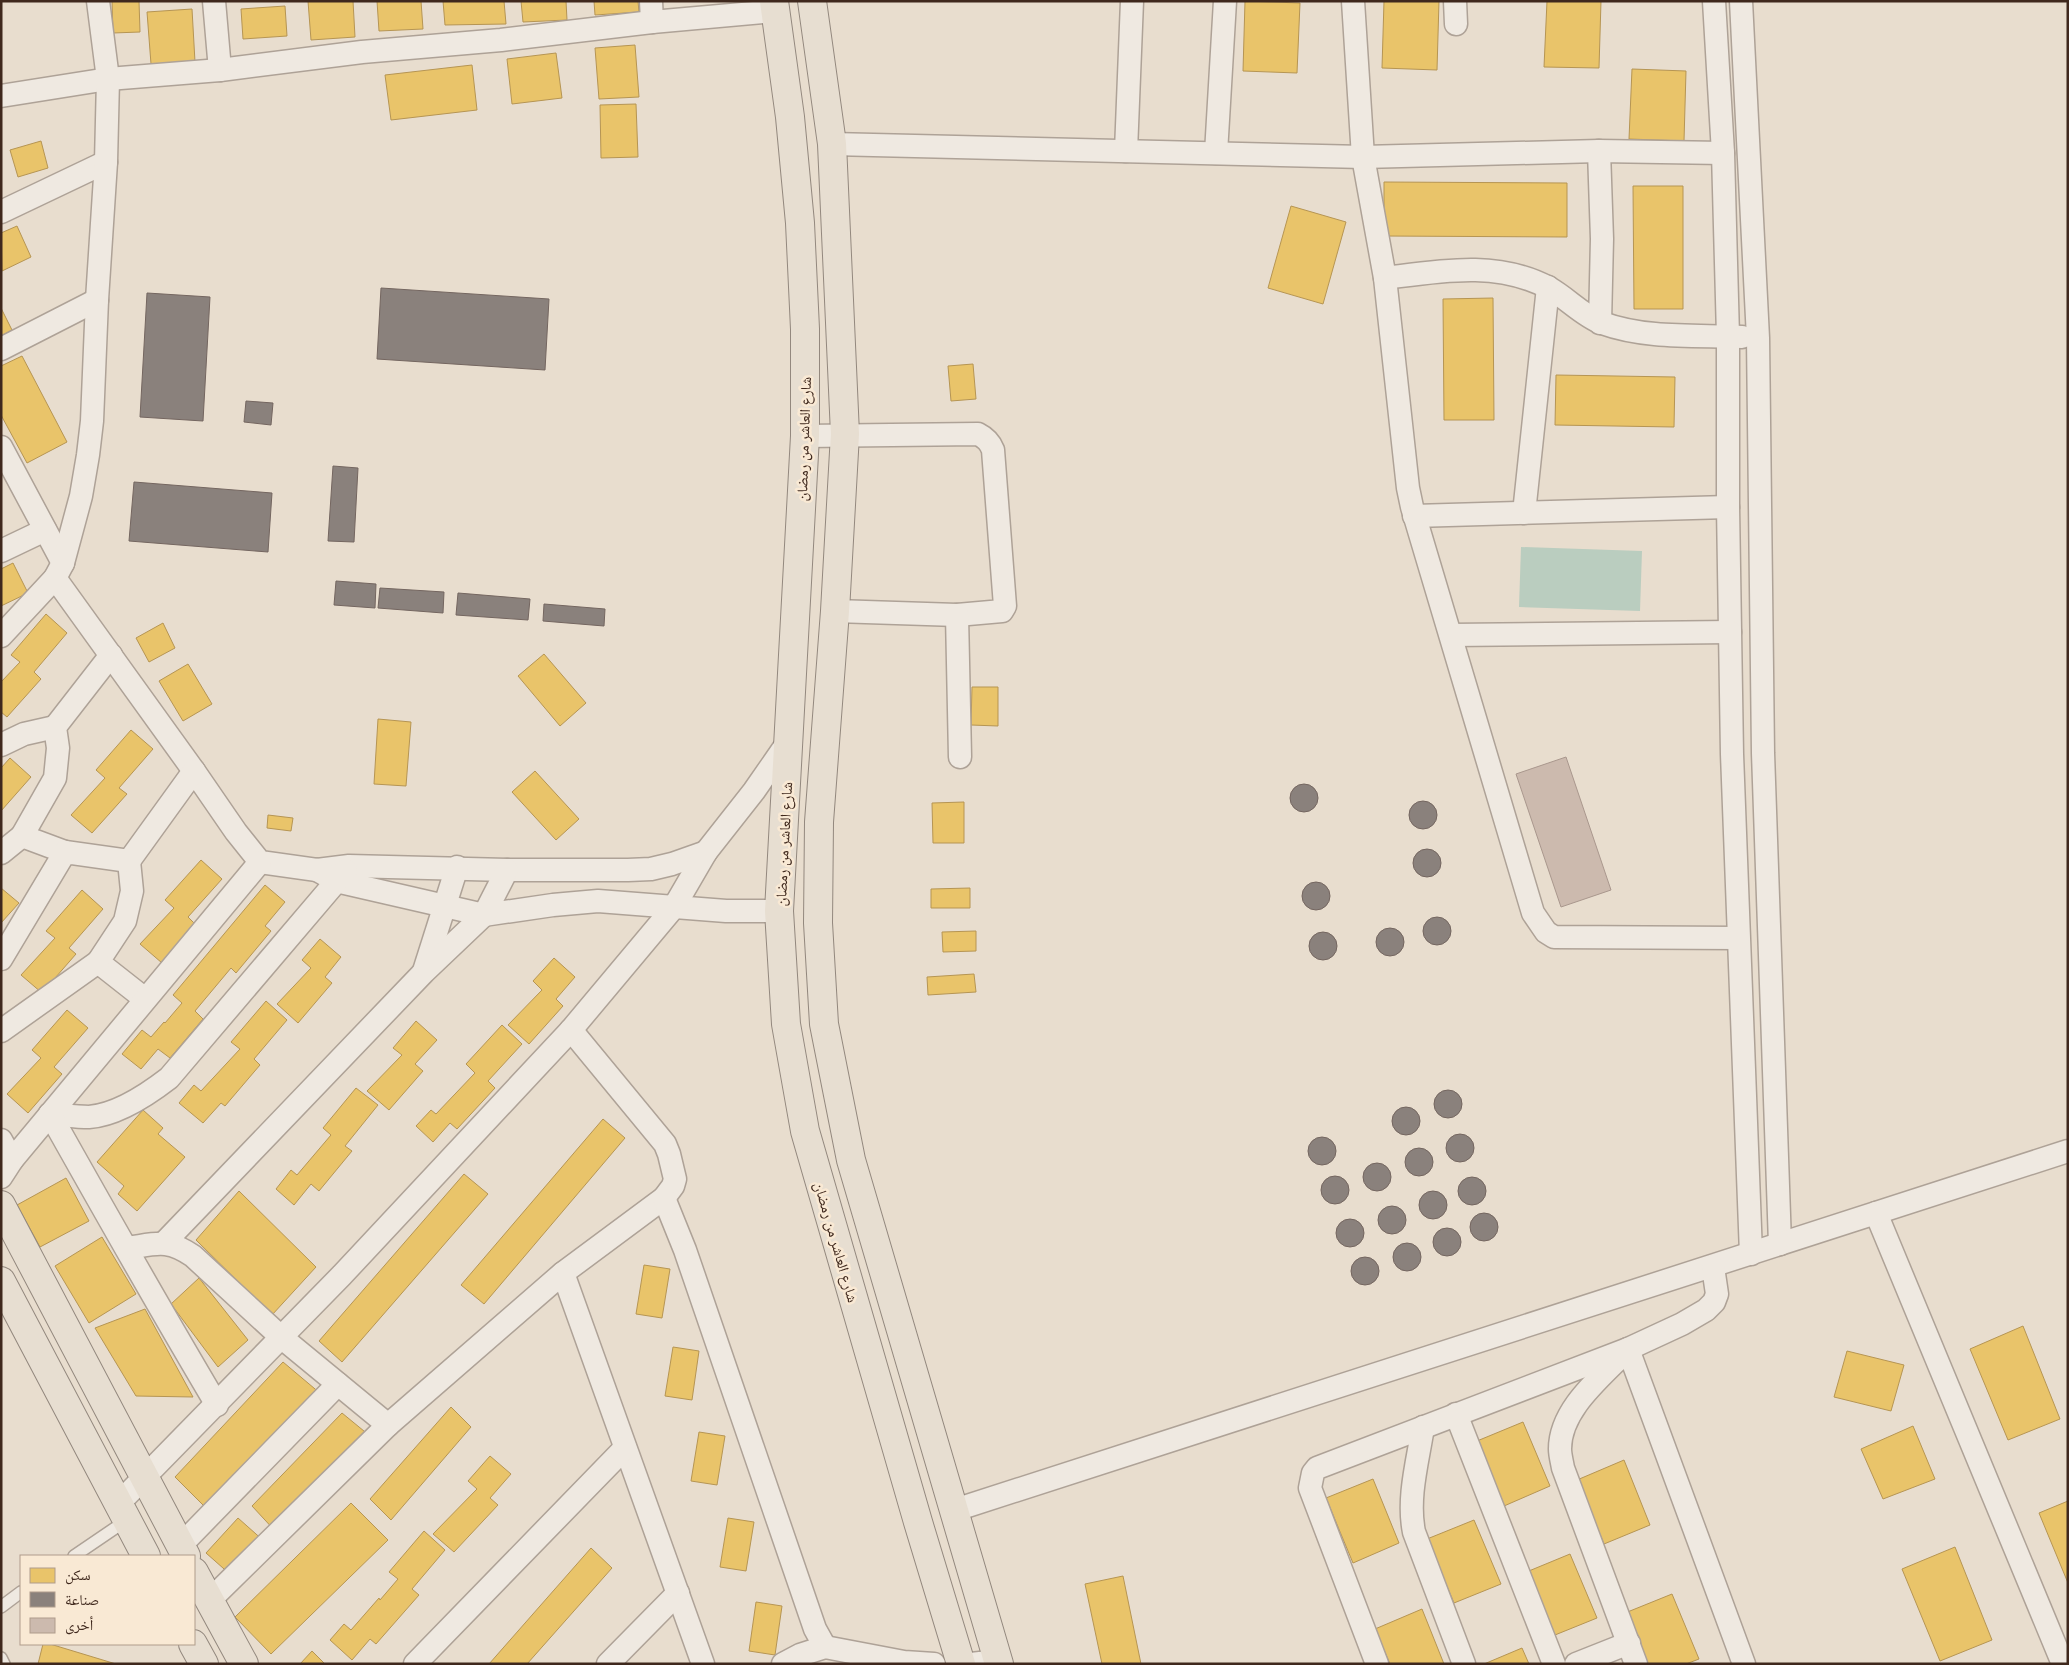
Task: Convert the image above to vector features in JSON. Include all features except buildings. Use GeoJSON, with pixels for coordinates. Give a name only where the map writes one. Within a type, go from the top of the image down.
{"type":"FeatureCollection","features":[{"type":"Feature","properties":{"kind":"main road"},"geometry":{"type":"LineString","coordinates":[[812,1],[832,144],[845,434],[835,612],[819,822],[818,923],[824,1024],[852,1160],[999,1662]]}},
{"type":"Feature","properties":{"kind":"main road","name":"شارع العاشر من رمضان"},"geometry":{"type":"LineString","coordinates":[[775,6],[790,117],[800,223],[805,329],[805,436],[779,911],[786,1024],[805,1131],[961,1664]]}},
{"type":"Feature","properties":{"kind":"main road"},"geometry":{"type":"LineString","coordinates":[[1,1205],[183,1551]]}},
{"type":"Feature","properties":{"kind":"main road"},"geometry":{"type":"LineString","coordinates":[[1,1281],[145,1555]]}},
{"type":"Feature","properties":{"kind":"main road"},"geometry":{"type":"LineString","coordinates":[[195,1574],[244,1664]]}},
{"type":"Feature","properties":{"kind":"main road"},"geometry":{"type":"LineString","coordinates":[[194,1645],[204,1664]]}},
{"type":"Feature","properties":{"kind":"street"},"geometry":{"type":"LineString","coordinates":[[1,636],[59,570],[81,496],[88,455],[92,421],[97,300],[106,162],[108,79],[98,1]]}},
{"type":"Feature","properties":{"kind":"street"},"geometry":{"type":"LineString","coordinates":[[214,1],[220,70]]}},
{"type":"Feature","properties":{"kind":"street"},"geometry":{"type":"LineString","coordinates":[[1126,151],[1132,1]]}},
{"type":"Feature","properties":{"kind":"street"},"geometry":{"type":"LineString","coordinates":[[1216,153],[1225,1]]}},
{"type":"Feature","properties":{"kind":"street"},"geometry":{"type":"LineString","coordinates":[[1353,1],[1363,157],[1385,278],[1408,488],[1414,516],[1533,913],[1546,932],[1554,938],[1738,938]]}},
{"type":"Feature","properties":{"kind":"street"},"geometry":{"type":"LineString","coordinates":[[1455,1],[1456,24]]}},
{"type":"Feature","properties":{"kind":"street"},"geometry":{"type":"LineString","coordinates":[[1714,1],[1723,153],[1728,336],[1728,507],[1732,763],[1751,1254]]}},
{"type":"Feature","properties":{"kind":"street"},"geometry":{"type":"LineString","coordinates":[[1741,1],[1758,338],[1763,753],[1780,1244]]}},
{"type":"Feature","properties":{"kind":"street"},"geometry":{"type":"LineString","coordinates":[[1,96],[108,79],[220,70],[362,52],[501,40],[651,11],[775,6]]}},
{"type":"Feature","properties":{"kind":"street"},"geometry":{"type":"LineString","coordinates":[[832,144],[1363,157],[1599,151],[1723,153]]}},
{"type":"Feature","properties":{"kind":"street"},"geometry":{"type":"LineString","coordinates":[[1599,151],[1602,239],[1600,323]]}},
{"type":"Feature","properties":{"kind":"street"},"geometry":{"type":"LineString","coordinates":[[1,212],[106,162]]}},
{"type":"Feature","properties":{"kind":"street"},"geometry":{"type":"LineString","coordinates":[[1385,278],[1457,269],[1480,269],[1511,274],[1548,287],[1600,323],[1630,331],[1758,338]]}},
{"type":"Feature","properties":{"kind":"street"},"geometry":{"type":"LineString","coordinates":[[1524,512],[1548,287]]}},
{"type":"Feature","properties":{"kind":"street"},"geometry":{"type":"LineString","coordinates":[[1,349],[97,300]]}},
{"type":"Feature","properties":{"kind":"street"},"geometry":{"type":"LineString","coordinates":[[805,436],[845,434],[978,434],[985,437],[993,450],[1005,606],[1002,611],[956,615],[835,612]]}},
{"type":"Feature","properties":{"kind":"street"},"geometry":{"type":"LineString","coordinates":[[1,447],[9,480],[45,530],[59,570],[111,655],[236,832],[260,862],[334,872],[444,907],[484,915],[553,905],[598,901],[726,911],[779,911]]}},
{"type":"Feature","properties":{"kind":"street"},"geometry":{"type":"LineString","coordinates":[[1414,516],[1728,507]]}},
{"type":"Feature","properties":{"kind":"street"},"geometry":{"type":"LineString","coordinates":[[1,551],[45,530]]}},
{"type":"Feature","properties":{"kind":"street"},"geometry":{"type":"LineString","coordinates":[[956,615],[960,757]]}},
{"type":"Feature","properties":{"kind":"street"},"geometry":{"type":"LineString","coordinates":[[1451,635],[1730,632]]}},
{"type":"Feature","properties":{"kind":"street"},"geometry":{"type":"LineString","coordinates":[[1,745],[24,734],[55,726],[111,655]]}},
{"type":"Feature","properties":{"kind":"street"},"geometry":{"type":"LineString","coordinates":[[1,853],[22,836],[55,778],[58,748],[55,726]]}},
{"type":"Feature","properties":{"kind":"street"},"geometry":{"type":"LineString","coordinates":[[123,1512],[144,1479],[218,1405],[342,1275],[570,1030],[674,907],[706,852],[754,791],[788,742]]}},
{"type":"Feature","properties":{"kind":"street"},"geometry":{"type":"LineString","coordinates":[[1,1031],[98,962],[125,921],[132,891],[129,862],[194,771]]}},
{"type":"Feature","properties":{"kind":"street"},"geometry":{"type":"LineString","coordinates":[[22,836],[65,852],[129,862]]}},
{"type":"Feature","properties":{"kind":"street"},"geometry":{"type":"LineString","coordinates":[[1,959],[65,852]]}},
{"type":"Feature","properties":{"kind":"street"},"geometry":{"type":"LineString","coordinates":[[50,1114],[88,1117],[99,1115],[130,1103],[168,1078],[334,872],[457,867],[508,870],[651,869],[687,860],[706,852]]}},
{"type":"Feature","properties":{"kind":"street"},"geometry":{"type":"LineString","coordinates":[[7,1169],[144,999],[260,862]]}},
{"type":"Feature","properties":{"kind":"street"},"geometry":{"type":"LineString","coordinates":[[424,972],[457,867]]}},
{"type":"Feature","properties":{"kind":"street"},"geometry":{"type":"LineString","coordinates":[[164,1243],[424,972],[484,915],[508,870]]}},
{"type":"Feature","properties":{"kind":"street"},"geometry":{"type":"LineString","coordinates":[[98,962],[144,999]]}},
{"type":"Feature","properties":{"kind":"street"},"geometry":{"type":"LineString","coordinates":[[209,1601],[388,1425],[563,1273],[664,1198],[673,1186],[675,1179],[670,1154],[665,1144],[570,1030]]}},
{"type":"Feature","properties":{"kind":"street"},"geometry":{"type":"LineString","coordinates":[[50,1114],[127,1248],[149,1291],[218,1405]]}},
{"type":"Feature","properties":{"kind":"street"},"geometry":{"type":"LineString","coordinates":[[1,1140],[7,1169]]}},
{"type":"Feature","properties":{"kind":"street"},"geometry":{"type":"LineString","coordinates":[[955,1510],[2068,1151]]}},
{"type":"Feature","properties":{"kind":"street"},"geometry":{"type":"LineString","coordinates":[[664,1198],[685,1250],[815,1629],[825,1647]]}},
{"type":"Feature","properties":{"kind":"street"},"geometry":{"type":"LineString","coordinates":[[1876,1213],[2063,1664]]}},
{"type":"Feature","properties":{"kind":"street"},"geometry":{"type":"LineString","coordinates":[[127,1248],[164,1243],[178,1246],[193,1256],[281,1337],[388,1425]]}},
{"type":"Feature","properties":{"kind":"street"},"geometry":{"type":"LineString","coordinates":[[1377,1664],[1316,1507],[1310,1488],[1313,1473],[1322,1465],[1628,1349],[1682,1324],[1706,1310],[1714,1302],[1717,1294],[1713,1267]]}},
{"type":"Feature","properties":{"kind":"street"},"geometry":{"type":"LineString","coordinates":[[563,1273],[703,1664]]}},
{"type":"Feature","properties":{"kind":"street"},"geometry":{"type":"LineString","coordinates":[[1628,1349],[1576,1405],[1564,1430],[1560,1448],[1563,1468],[1636,1664]]}},
{"type":"Feature","properties":{"kind":"street"},"geometry":{"type":"LineString","coordinates":[[1628,1349],[1744,1664]]}},
{"type":"Feature","properties":{"kind":"street"},"geometry":{"type":"LineString","coordinates":[[183,1551],[338,1384]]}},
{"type":"Feature","properties":{"kind":"street"},"geometry":{"type":"LineString","coordinates":[[1456,1414],[1554,1664]]}},
{"type":"Feature","properties":{"kind":"street"},"geometry":{"type":"LineString","coordinates":[[1423,1427],[1413,1490],[1411,1520],[1464,1664]]}},
{"type":"Feature","properties":{"kind":"street"},"geometry":{"type":"LineString","coordinates":[[415,1664],[625,1448]]}},
{"type":"Feature","properties":{"kind":"street"},"geometry":{"type":"LineString","coordinates":[[608,1664],[678,1593]]}},
{"type":"Feature","properties":{"kind":"street"},"geometry":{"type":"LineString","coordinates":[[1576,1664],[1628,1643]]}},
{"type":"Feature","properties":{"kind":"street"},"geometry":{"type":"LineString","coordinates":[[782,1664],[800,1655],[825,1647],[904,1662],[934,1664]]}},
{"type":"Feature","properties":{"kind":"street"},"geometry":{"type":"LineString","coordinates":[[971,1664],[999,1662]]}},
{"type":"Feature","properties":{"kind":"lane"},"geometry":{"type":"LineString","coordinates":[[75,1555],[123,1512]]}},
{"type":"Feature","properties":{"kind":"lane"},"geometry":{"type":"LineString","coordinates":[[1,1607],[20,1593]]}},
{"type":"Feature","properties":{"kind":"lane"},"geometry":{"type":"LineString","coordinates":[[1,1658],[4,1664]]}},
{"type":"Feature","properties":{"kind":"shaded area"},"geometry":{"type":"Polygon","coordinates":[[[1521,547],[1642,551],[1640,611],[1519,607],[1521,547]]]}}]}
